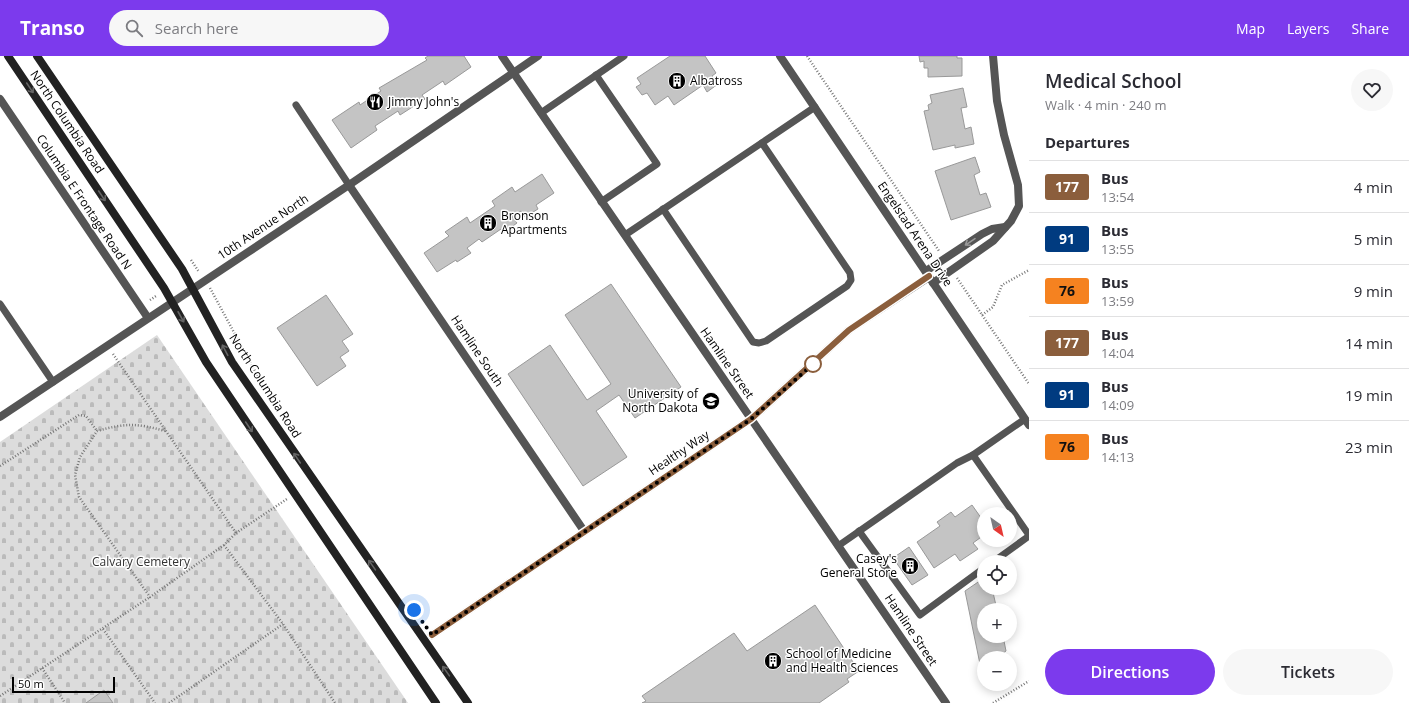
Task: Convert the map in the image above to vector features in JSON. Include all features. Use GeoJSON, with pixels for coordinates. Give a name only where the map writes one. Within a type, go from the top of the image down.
{"type":"FeatureCollection","features":[{"type":"Feature","properties":{"kind":"main road","name":"North Columbia Road"},"geometry":{"type":"LineString","coordinates":[[8,56],[172,302],[206,362],[436,703]]}},
{"type":"Feature","properties":{"kind":"main road","name":"North Columbia Road"},"geometry":{"type":"LineString","coordinates":[[37,56],[182,269],[232,362],[468,703]]}},
{"type":"Feature","properties":{"kind":"street","name":"Hamline Street"},"geometry":{"type":"LineString","coordinates":[[502,56],[946,703]]}},
{"type":"Feature","properties":{"kind":"street","name":"10th Avenue North"},"geometry":{"type":"LineString","coordinates":[[0,417],[349,185],[538,56]]}},
{"type":"Feature","properties":{"kind":"street","name":"Engelstad Arena Drive"},"geometry":{"type":"LineString","coordinates":[[780,56],[1027,422]]}},
{"type":"Feature","properties":{"kind":"street"},"geometry":{"type":"LineString","coordinates":[[929,277],[952,270],[993,241],[1015,215],[1019,206],[1020,195],[1004,135],[997,101],[993,56]]}},
{"type":"Feature","properties":{"kind":"street","name":"Columbia E Frontage Road N"},"geometry":{"type":"LineString","coordinates":[[0,99],[148,318]]}},
{"type":"Feature","properties":{"kind":"street","name":"Hamline South"},"geometry":{"type":"LineString","coordinates":[[349,185],[584,531]]}},
{"type":"Feature","properties":{"kind":"street"},"geometry":{"type":"LineString","coordinates":[[929,277],[944,259],[986,231],[1005,227]]}},
{"type":"Feature","properties":{"kind":"street","name":"Healthy Way"},"geometry":{"type":"LineString","coordinates":[[432,635],[751,419],[849,330],[929,277]]}},
{"type":"Feature","properties":{"kind":"lane"},"geometry":{"type":"LineString","coordinates":[[541,113],[624,56]]}},
{"type":"Feature","properties":{"kind":"lane"},"geometry":{"type":"LineString","coordinates":[[596,75],[657,164],[601,202]]}},
{"type":"Feature","properties":{"kind":"lane"},"geometry":{"type":"LineString","coordinates":[[296,105],[349,185]]}},
{"type":"Feature","properties":{"kind":"lane"},"geometry":{"type":"LineString","coordinates":[[624,235],[815,107]]}},
{"type":"Feature","properties":{"kind":"lane"},"geometry":{"type":"LineString","coordinates":[[663,209],[753,342],[759,343],[772,337],[847,286],[851,280],[850,273],[762,143]]}},
{"type":"Feature","properties":{"kind":"lane"},"geometry":{"type":"LineString","coordinates":[[0,304],[53,382]]}},
{"type":"Feature","properties":{"kind":"lane"},"geometry":{"type":"LineString","coordinates":[[838,546],[957,463],[1027,422]]}},
{"type":"Feature","properties":{"kind":"lane"},"geometry":{"type":"LineString","coordinates":[[973,455],[1029,536],[1003,555]]}},
{"type":"Feature","properties":{"kind":"lane"},"geometry":{"type":"LineString","coordinates":[[859,531],[920,615],[977,573]]}},
{"type":"Feature","properties":{"kind":"path"},"geometry":{"type":"LineString","coordinates":[[807,56],[944,259]]}},
{"type":"Feature","properties":{"kind":"path"},"geometry":{"type":"LineString","coordinates":[[186,254],[215,295],[266,391]]}},
{"type":"Feature","properties":{"kind":"path"},"geometry":{"type":"LineString","coordinates":[[952,270],[1029,384]]}},
{"type":"Feature","properties":{"kind":"path"},"geometry":{"type":"LineString","coordinates":[[982,315],[993,307],[1002,285],[1029,270]]}},
{"type":"Feature","properties":{"kind":"path"},"geometry":{"type":"LineString","coordinates":[[150,300],[156,296]]}},
{"type":"Feature","properties":{"kind":"path"},"geometry":{"type":"LineString","coordinates":[[107,346],[236,533]]}},
{"type":"Feature","properties":{"kind":"path"},"geometry":{"type":"LineString","coordinates":[[0,466],[79,415],[86,416],[97,431]]}},
{"type":"Feature","properties":{"kind":"path"},"geometry":{"type":"LineString","coordinates":[[150,598],[79,498],[75,476],[80,457],[97,431],[123,424],[147,426],[165,431]]}},
{"type":"Feature","properties":{"kind":"path"},"geometry":{"type":"LineString","coordinates":[[0,696],[150,598],[224,545],[236,533],[294,494]]}},
{"type":"Feature","properties":{"kind":"path"},"geometry":{"type":"LineString","coordinates":[[224,545],[283,624],[335,703]]}},
{"type":"Feature","properties":{"kind":"path"},"geometry":{"type":"LineString","coordinates":[[169,703],[283,624]]}},
{"type":"Feature","properties":{"kind":"path"},"geometry":{"type":"LineString","coordinates":[[103,629],[155,703]]}},
{"type":"Feature","properties":{"kind":"path"},"geometry":{"type":"LineString","coordinates":[[42,668],[65,703]]}},
{"type":"Feature","properties":{"kind":"path"},"geometry":{"type":"LineString","coordinates":[[993,703],[1029,681]]}},
{"type":"Feature","properties":{"kind":"green space","name":"Calvary Cemetery"},"geometry":{"type":"Polygon","coordinates":[[[157,335],[408,703],[0,703],[0,442],[157,335]]]}},
{"type":"Feature","properties":{"kind":"building"},"geometry":{"type":"Polygon","coordinates":[[[428,56],[464,56],[471,67],[445,85],[443,81],[422,95],[425,99],[400,115],[398,111],[375,126],[377,130],[351,148],[332,120],[359,102],[360,105],[381,91],[379,88],[427,60],[425,58],[428,56]]]}},
{"type":"Feature","properties":{"kind":"building","name":"Albatross"},"geometry":{"type":"Polygon","coordinates":[[[670,56],[705,56],[716,73],[712,76],[718,84],[707,92],[703,85],[674,105],[668,96],[655,105],[647,93],[642,95],[636,87],[641,84],[637,78],[670,56]]]}},
{"type":"Feature","properties":{"kind":"building"},"geometry":{"type":"Polygon","coordinates":[[[919,56],[957,56],[957,58],[962,58],[962,76],[928,77],[928,68],[924,68],[924,61],[920,62],[919,56]]]}},
{"type":"Feature","properties":{"kind":"building"},"geometry":{"type":"Polygon","coordinates":[[[963,88],[967,107],[961,108],[965,129],[971,127],[974,144],[955,148],[955,145],[933,150],[924,111],[929,110],[928,105],[932,103],[930,95],[963,88]]]}},
{"type":"Feature","properties":{"kind":"building"},"geometry":{"type":"Polygon","coordinates":[[[975,157],[980,172],[974,175],[980,195],[986,193],[991,207],[951,220],[935,171],[975,157]]]}},
{"type":"Feature","properties":{"kind":"building","name":"Bronson Apartments"},"geometry":{"type":"Polygon","coordinates":[[[542,174],[554,193],[536,205],[538,209],[525,217],[521,211],[512,217],[517,223],[503,233],[501,229],[482,242],[479,239],[467,248],[471,253],[457,262],[456,260],[437,272],[424,253],[449,236],[445,232],[467,217],[470,223],[495,206],[492,201],[512,187],[515,192],[542,174]]]}},
{"type":"Feature","properties":{"kind":"building"},"geometry":{"type":"Polygon","coordinates":[[[611,284],[681,387],[635,418],[619,395],[596,411],[627,457],[583,486],[508,374],[550,345],[587,400],[611,384],[565,315],[611,284]]]}},
{"type":"Feature","properties":{"kind":"building"},"geometry":{"type":"Polygon","coordinates":[[[326,295],[353,334],[342,341],[349,351],[340,357],[346,366],[317,386],[277,328],[326,295]]]}},
{"type":"Feature","properties":{"kind":"building","name":"Casey's General Store"},"geometry":{"type":"Polygon","coordinates":[[[972,505],[977,512],[977,540],[973,543],[978,549],[960,561],[955,554],[934,568],[917,542],[940,526],[937,522],[951,512],[955,517],[972,505]]]}},
{"type":"Feature","properties":{"kind":"building","name":"Casey's General Store"},"geometry":{"type":"Polygon","coordinates":[[[909,547],[928,575],[912,585],[893,558],[909,547]]]}},
{"type":"Feature","properties":{"kind":"building"},"geometry":{"type":"Polygon","coordinates":[[[977,583],[977,595],[994,595],[995,603],[977,603],[977,643],[1004,643],[1006,651],[977,651],[965,591],[977,583]]]}},
{"type":"Feature","properties":{"kind":"building","name":"School of Medicine and Health Sciences"},"geometry":{"type":"Polygon","coordinates":[[[815,605],[859,671],[847,679],[849,682],[819,703],[642,703],[646,701],[642,696],[734,633],[747,651],[815,605]]]}},
{"type":"Feature","properties":{"kind":"building"},"geometry":{"type":"Polygon","coordinates":[[[104,690],[113,703],[86,703],[104,690]]]}},
{"type":"Feature","properties":{"kind":"bus line","name":"177"},"geometry":{"type":"LineString","coordinates":[[432,635],[751,419],[849,330],[929,276]]}},
{"type":"Feature","properties":{"kind":"place","name":"Albatross"},"geometry":{"type":"Point","coordinates":[677,81]}},
{"type":"Feature","properties":{"kind":"place","name":"Jimmy John's"},"geometry":{"type":"Point","coordinates":[375,102]}},
{"type":"Feature","properties":{"kind":"place","name":"Bronson Apartments"},"geometry":{"type":"Point","coordinates":[488,223]}},
{"type":"Feature","properties":{"kind":"place","name":"University of North Dakota"},"geometry":{"type":"Point","coordinates":[711,401]}},
{"type":"Feature","properties":{"kind":"place","name":"Casey's General Store"},"geometry":{"type":"Point","coordinates":[910,566]}},
{"type":"Feature","properties":{"kind":"place","name":"School of Medicine and Health Sciences"},"geometry":{"type":"Point","coordinates":[773,661]}},
{"type":"Feature","properties":{"kind":"route"},"geometry":{"type":"LineString","coordinates":[[414,610],[432,635],[751,419],[813,364]]}}]}
